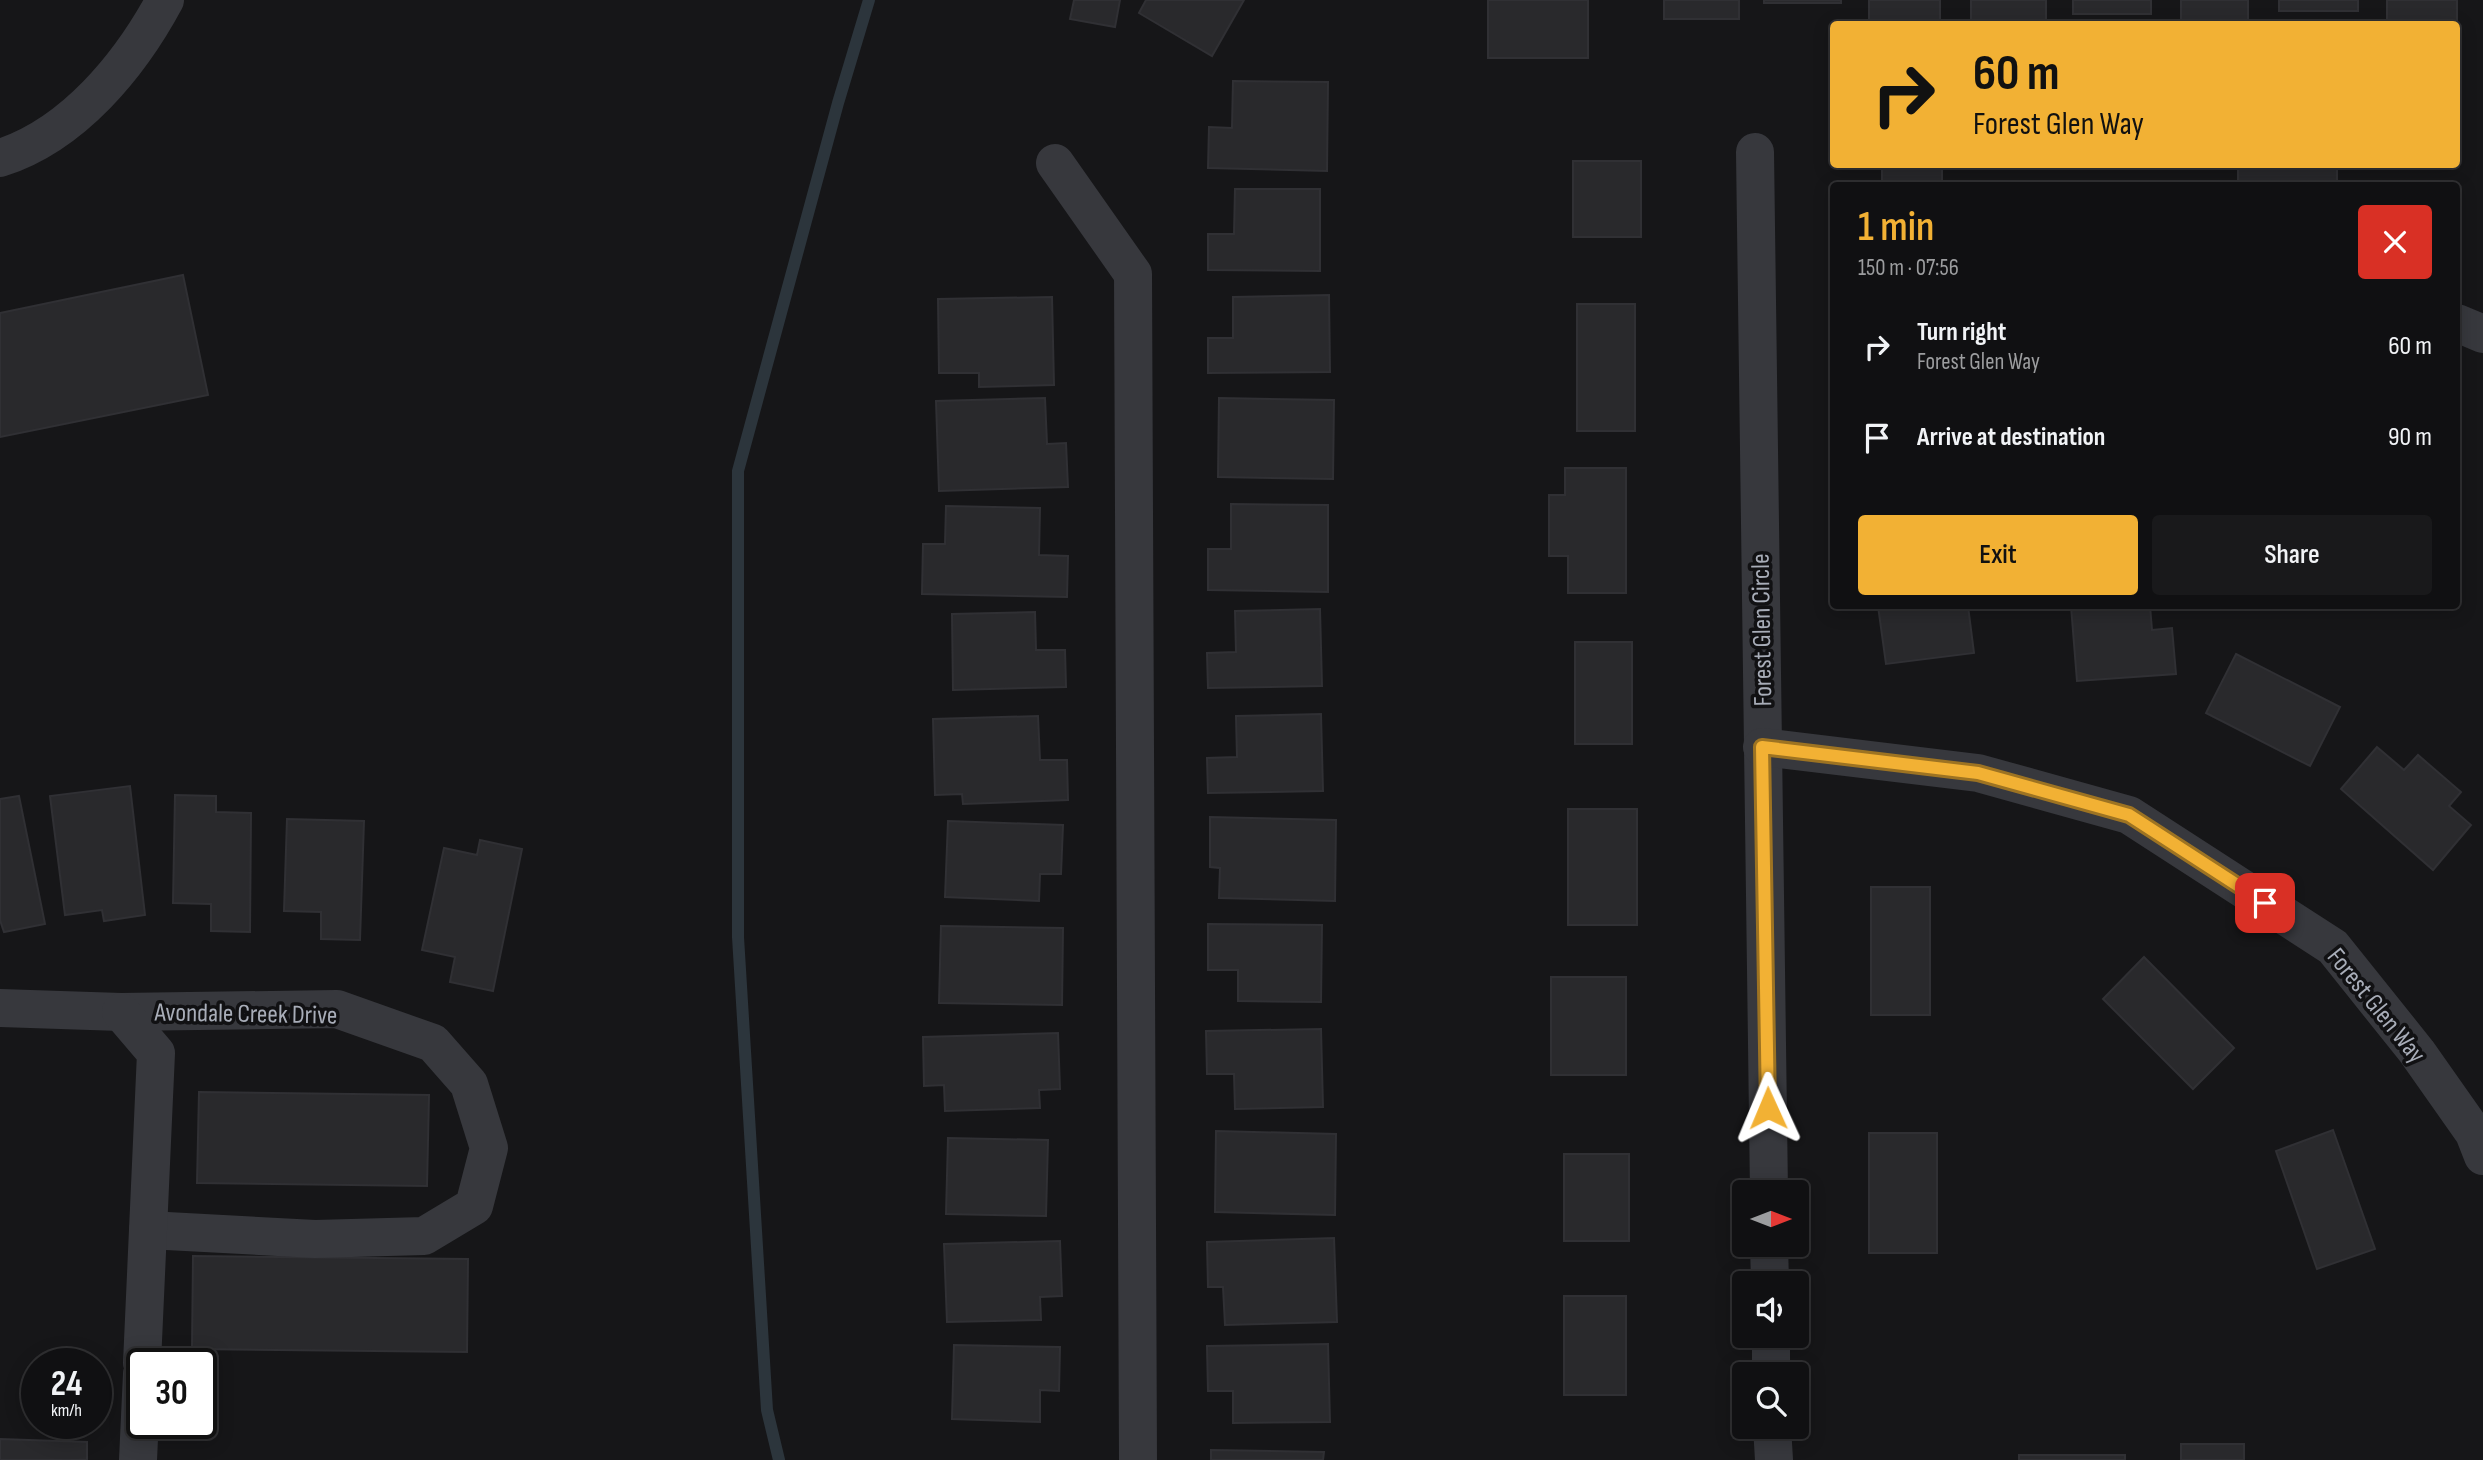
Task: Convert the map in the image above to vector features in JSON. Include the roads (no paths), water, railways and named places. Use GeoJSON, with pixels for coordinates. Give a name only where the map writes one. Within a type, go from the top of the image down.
{"type":"FeatureCollection","features":[{"type":"Feature","properties":{"kind":"street"},"geometry":{"type":"LineString","coordinates":[[0,158],[25,150],[88,103],[145,38],[165,0]]}},
{"type":"Feature","properties":{"kind":"street","name":"Forest Glen Circle"},"geometry":{"type":"LineString","coordinates":[[1755,152],[1769,1180]]}},
{"type":"Feature","properties":{"kind":"street"},"geometry":{"type":"LineString","coordinates":[[1055,163],[1133,274],[1138,1460]]}},
{"type":"Feature","properties":{"kind":"street"},"geometry":{"type":"LineString","coordinates":[[2460,324],[2483,334]]}},
{"type":"Feature","properties":{"kind":"street","name":"Forest Glen Way"},"geometry":{"type":"LineString","coordinates":[[1762,747],[1978,773],[2129,815],[2333,947],[2417,1052],[2474,1133],[2483,1156]]}},
{"type":"Feature","properties":{"kind":"street","name":"Avondale Creek Drive"},"geometry":{"type":"LineString","coordinates":[[0,1008],[121,1012],[337,1009],[433,1043],[470,1084],[489,1147],[474,1206],[424,1236],[315,1239],[148,1230]]}},
{"type":"Feature","properties":{"kind":"street"},"geometry":{"type":"LineString","coordinates":[[121,1012],[156,1053],[143,1348]]}},
{"type":"Feature","properties":{"kind":"street"},"geometry":{"type":"LineString","coordinates":[[138,1460],[139,1439]]}},
{"type":"Feature","properties":{"kind":"street"},"geometry":{"type":"LineString","coordinates":[[1773,1439],[1774,1460]]}},
{"type":"Feature","properties":{"kind":"waterway"},"geometry":{"type":"LineString","coordinates":[[779,1460],[767,1410],[738,937],[738,471],[838,103],[869,0]]}}]}
